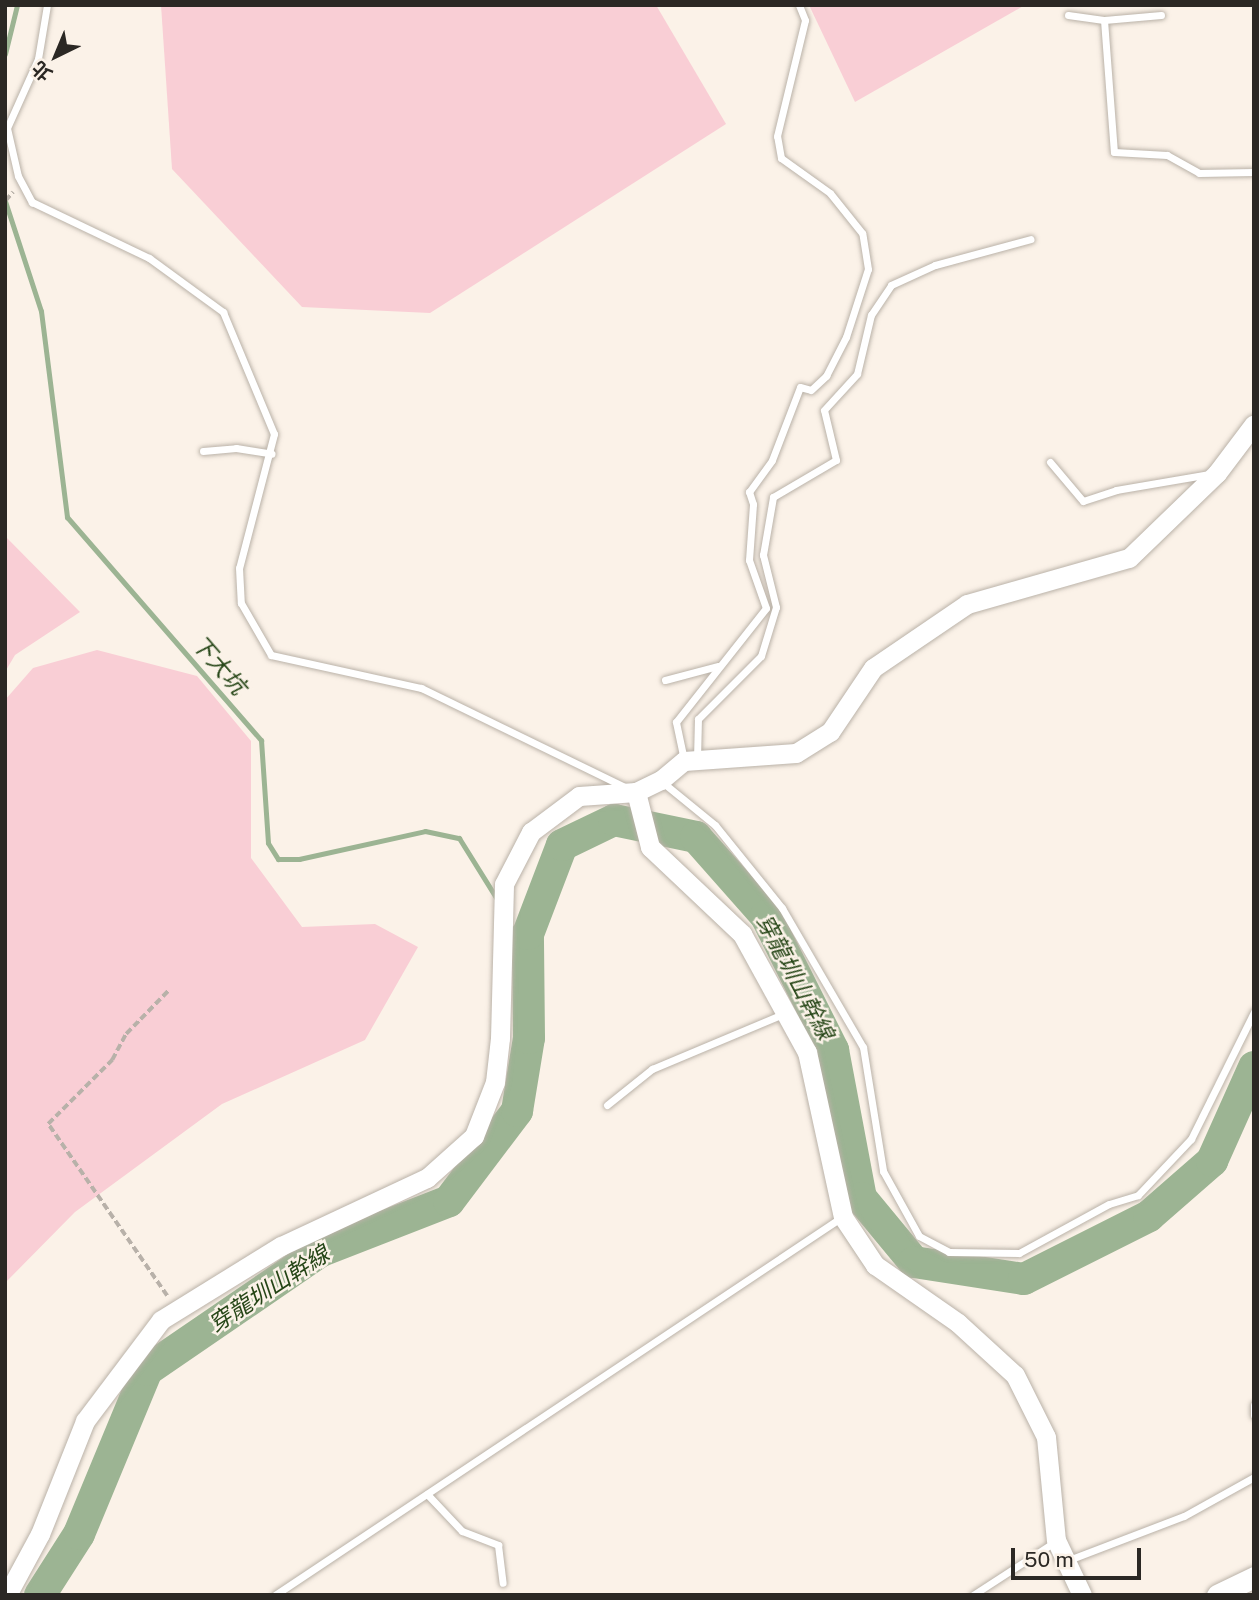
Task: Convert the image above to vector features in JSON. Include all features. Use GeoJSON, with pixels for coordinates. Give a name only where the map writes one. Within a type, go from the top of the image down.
{"type":"FeatureCollection","features":[{"type":"Feature","properties":{"kind":"main road"},"geometry":{"type":"LineString","coordinates":[[1217,1595],[1254,1577]]}},
{"type":"Feature","properties":{"kind":"street"},"geometry":{"type":"LineString","coordinates":[[7,1595],[40,1534],[85,1421],[161,1320],[281,1246],[427,1178],[474,1136],[495,1082],[498,1060],[504,884],[531,832],[579,796],[636,792],[661,780],[690,760],[796,752],[830,732],[873,668],[967,604],[1129,558],[1163,530],[1217,473],[1254,424]]}},
{"type":"Feature","properties":{"kind":"street"},"geometry":{"type":"LineString","coordinates":[[636,792],[650,847],[742,934],[807,1052],[843,1217],[875,1265],[958,1323],[1015,1375],[1046,1437],[1056,1540],[1082,1595]]}},
{"type":"Feature","properties":{"kind":"lane"},"geometry":{"type":"LineString","coordinates":[[47,5],[38,59],[7,128],[18,176],[32,202],[149,258],[223,312],[274,434],[272,454],[240,568],[241,603],[271,655],[421,688],[636,792]]}},
{"type":"Feature","properties":{"kind":"lane"},"geometry":{"type":"LineString","coordinates":[[690,760],[676,722],[766,608],[748,560],[753,504],[749,492],[772,460],[800,387],[811,390],[826,376],[846,337],[868,269],[862,233],[830,192],[781,158],[777,136],[805,20],[799,5]]}},
{"type":"Feature","properties":{"kind":"lane"},"geometry":{"type":"LineString","coordinates":[[1068,15],[1104,20],[1161,15]]}},
{"type":"Feature","properties":{"kind":"lane"},"geometry":{"type":"LineString","coordinates":[[1104,20],[1114,152],[1167,155],[1199,173],[1254,172]]}},
{"type":"Feature","properties":{"kind":"lane"},"geometry":{"type":"LineString","coordinates":[[690,760],[698,719],[761,656],[776,607],[763,555],[773,497],[836,460],[824,410],[857,374],[871,316],[891,285],[935,265],[1031,239]]}},
{"type":"Feature","properties":{"kind":"lane"},"geometry":{"type":"LineString","coordinates":[[203,451],[236,448],[272,454]]}},
{"type":"Feature","properties":{"kind":"lane"},"geometry":{"type":"LineString","coordinates":[[1050,462],[1083,502],[1116,490],[1217,473]]}},
{"type":"Feature","properties":{"kind":"lane"},"geometry":{"type":"LineString","coordinates":[[665,680],[720,665]]}},
{"type":"Feature","properties":{"kind":"lane"},"geometry":{"type":"LineString","coordinates":[[661,780],[715,825],[782,908],[863,1047],[883,1171],[919,1236],[949,1252],[1019,1253],[1109,1204],[1138,1195],[1191,1139],[1254,1012]]}},
{"type":"Feature","properties":{"kind":"lane"},"geometry":{"type":"LineString","coordinates":[[607,1105],[652,1069],[785,1013]]}},
{"type":"Feature","properties":{"kind":"lane"},"geometry":{"type":"LineString","coordinates":[[275,1595],[843,1217]]}},
{"type":"Feature","properties":{"kind":"lane"},"geometry":{"type":"LineString","coordinates":[[1254,1405],[1254,1415]]}},
{"type":"Feature","properties":{"kind":"lane"},"geometry":{"type":"LineString","coordinates":[[1066,1561],[1184,1516],[1254,1477]]}},
{"type":"Feature","properties":{"kind":"lane"},"geometry":{"type":"LineString","coordinates":[[427,1494],[462,1531],[498,1545],[503,1583]]}},
{"type":"Feature","properties":{"kind":"lane"},"geometry":{"type":"LineString","coordinates":[[973,1595],[1056,1540]]}},
{"type":"Feature","properties":{"kind":"path"},"geometry":{"type":"LineString","coordinates":[[168,991],[126,1034],[111,1060],[48,1124],[176,1309]]}},
{"type":"Feature","properties":{"kind":"shaded area"},"geometry":{"type":"Polygon","coordinates":[[[161,5],[656,5],[726,124],[430,313],[302,307],[172,169],[161,5]]]}},
{"type":"Feature","properties":{"kind":"shaded area"},"geometry":{"type":"Polygon","coordinates":[[[809,5],[1025,5],[855,102],[809,5]]]}},
{"type":"Feature","properties":{"kind":"shaded area"},"geometry":{"type":"Polygon","coordinates":[[[5,536],[80,612],[15,655],[5,672],[5,536]]]}},
{"type":"Feature","properties":{"kind":"shaded area"},"geometry":{"type":"Polygon","coordinates":[[[97,650],[197,676],[251,741],[251,858],[302,927],[375,924],[418,947],[365,1040],[222,1104],[75,1212],[5,1283],[5,700],[33,668],[97,650]]]}},
{"type":"Feature","properties":{"kind":"waterway","name":"下大坑"},"geometry":{"type":"LineString","coordinates":[[5,54],[17,5]]}},
{"type":"Feature","properties":{"kind":"waterway","name":"下大坑"},"geometry":{"type":"LineString","coordinates":[[5,201],[41,311],[67,517],[261,740],[268,843],[278,859],[299,859],[425,831],[459,838],[497,899]]}},
{"type":"Feature","properties":{"kind":"waterway","name":"穿龍圳山幹線"},"geometry":{"type":"LineString","coordinates":[[40,1595],[79,1534],[147,1370],[321,1251],[449,1201],[517,1111],[529,1038],[528,934],[562,845],[614,820],[696,837],[766,916],[833,1050],[861,1198],[914,1262],[1024,1279],[1149,1216],[1212,1161],[1254,1067]]}},
{"type":"Feature","properties":{"kind":"waterway","name":"下大坑"},"geometry":{"type":"LineString","coordinates":[[509,923],[528,962]]}}]}
